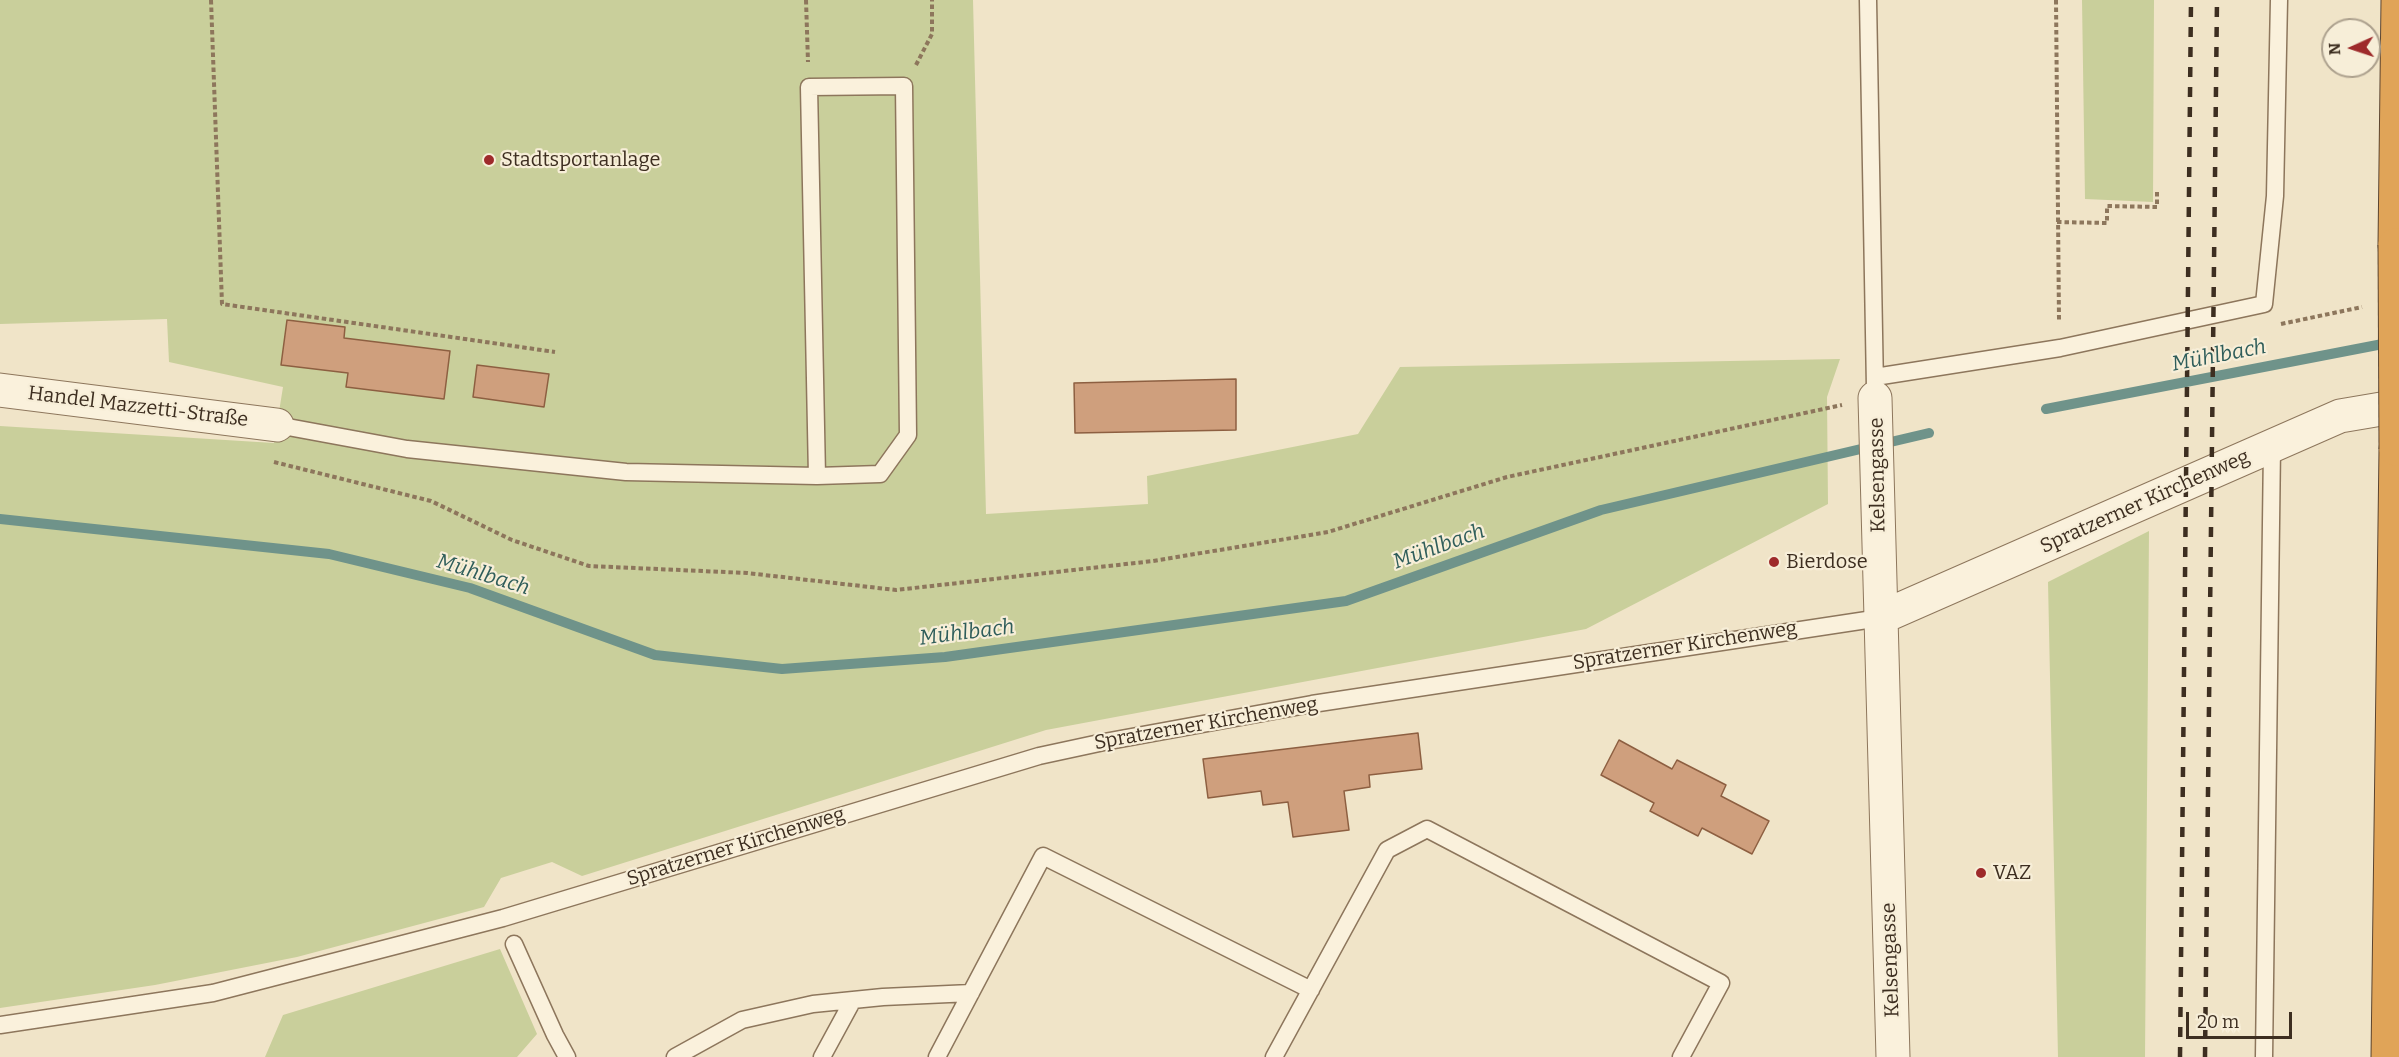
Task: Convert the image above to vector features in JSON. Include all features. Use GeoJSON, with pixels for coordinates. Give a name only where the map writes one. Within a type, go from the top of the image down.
{"type":"FeatureCollection","features":[{"type":"Feature","properties":{"kind":"highway"},"geometry":{"type":"LineString","coordinates":[[2388,1057],[2396,449],[2395,245],[2398,0]]}},
{"type":"Feature","properties":{"kind":"street","name":"Handel Mazzetti-Straße"},"geometry":{"type":"LineString","coordinates":[[0,390],[277,425]]}},
{"type":"Feature","properties":{"kind":"street","name":"Kelsengasse"},"geometry":{"type":"LineString","coordinates":[[1876,397],[1893,1057]]}},
{"type":"Feature","properties":{"kind":"street","name":"Spratzerner Kirchenweg"},"geometry":{"type":"LineString","coordinates":[[1880,618],[2340,416],[2399,406]]}},
{"type":"Feature","properties":{"kind":"lane","name":"Kelsengasse"},"geometry":{"type":"LineString","coordinates":[[1868,0],[1876,397]]}},
{"type":"Feature","properties":{"kind":"lane"},"geometry":{"type":"LineString","coordinates":[[1876,397],[2060,348],[2264,304],[2275,196],[2279,0]]}},
{"type":"Feature","properties":{"kind":"lane"},"geometry":{"type":"LineString","coordinates":[[277,425],[407,449],[627,472],[817,476],[880,474],[908,435],[904,86],[809,87],[817,476]]}},
{"type":"Feature","properties":{"kind":"lane"},"geometry":{"type":"LineString","coordinates":[[2264,1057],[2272,447]]}},
{"type":"Feature","properties":{"kind":"lane","name":"Spratzerner Kirchenweg"},"geometry":{"type":"LineString","coordinates":[[0,1025],[213,993],[503,918],[1039,756],[1312,704],[1880,618]]}},
{"type":"Feature","properties":{"kind":"lane"},"geometry":{"type":"LineString","coordinates":[[1274,1057],[1387,850],[1427,829],[1721,983],[1682,1057]]}},
{"type":"Feature","properties":{"kind":"lane"},"geometry":{"type":"LineString","coordinates":[[937,1057],[1043,856],[1311,990]]}},
{"type":"Feature","properties":{"kind":"lane"},"geometry":{"type":"LineString","coordinates":[[514,944],[567,1057]]}},
{"type":"Feature","properties":{"kind":"lane"},"geometry":{"type":"LineString","coordinates":[[675,1057],[742,1020],[813,1004],[971,993]]}},
{"type":"Feature","properties":{"kind":"lane"},"geometry":{"type":"LineString","coordinates":[[822,1057],[852,1000]]}},
{"type":"Feature","properties":{"kind":"path"},"geometry":{"type":"LineString","coordinates":[[212,0],[222,304],[555,352]]}},
{"type":"Feature","properties":{"kind":"path"},"geometry":{"type":"LineString","coordinates":[[806,0],[809,87]]}},
{"type":"Feature","properties":{"kind":"path"},"geometry":{"type":"LineString","coordinates":[[904,86],[932,34],[932,0]]}},
{"type":"Feature","properties":{"kind":"path"},"geometry":{"type":"LineString","coordinates":[[2056,0],[2060,348]]}},
{"type":"Feature","properties":{"kind":"path"},"geometry":{"type":"LineString","coordinates":[[2057,222],[2107,223],[2107,206],[2157,207],[2157,192]]}},
{"type":"Feature","properties":{"kind":"path"},"geometry":{"type":"LineString","coordinates":[[272,461],[431,501],[512,540],[589,566],[747,573],[896,590],[1153,561],[1328,532],[1507,477],[1876,397]]}},
{"type":"Feature","properties":{"kind":"green space"},"geometry":{"type":"Polygon","coordinates":[[[0,0],[973,0],[986,514],[1148,504],[1147,476],[1358,434],[1400,367],[1840,359],[1827,397],[1828,504],[1586,629],[1046,730],[582,876],[552,862],[501,878],[484,907],[297,957],[155,985],[0,1008],[0,426],[274,443],[283,387],[169,362],[167,319],[0,324],[0,0]]]}},
{"type":"Feature","properties":{"kind":"green space"},"geometry":{"type":"Polygon","coordinates":[[[2082,0],[2154,0],[2153,202],[2085,199],[2082,0]]]}},
{"type":"Feature","properties":{"kind":"green space"},"geometry":{"type":"Polygon","coordinates":[[[2149,531],[2145,1057],[2058,1057],[2048,582],[2149,531]]]}},
{"type":"Feature","properties":{"kind":"green space"},"geometry":{"type":"Polygon","coordinates":[[[500,949],[537,1034],[517,1057],[265,1057],[283,1015],[500,949]]]}},
{"type":"Feature","properties":{"kind":"building"},"geometry":{"type":"Polygon","coordinates":[[[287,320],[345,327],[344,338],[450,351],[444,399],[346,387],[348,373],[281,365],[287,320]]]}},
{"type":"Feature","properties":{"kind":"building"},"geometry":{"type":"Polygon","coordinates":[[[477,365],[549,374],[544,407],[473,397],[477,365]]]}},
{"type":"Feature","properties":{"kind":"building"},"geometry":{"type":"Polygon","coordinates":[[[1236,379],[1236,430],[1075,433],[1074,383],[1236,379]]]}},
{"type":"Feature","properties":{"kind":"building"},"geometry":{"type":"Polygon","coordinates":[[[1418,733],[1422,769],[1369,775],[1370,787],[1344,791],[1349,830],[1293,837],[1288,802],[1263,805],[1261,791],[1208,798],[1203,759],[1418,733]]]}},
{"type":"Feature","properties":{"kind":"building"},"geometry":{"type":"Polygon","coordinates":[[[1619,740],[1672,769],[1677,760],[1726,785],[1721,796],[1769,821],[1752,854],[1702,828],[1698,836],[1650,811],[1654,803],[1601,775],[1619,740]]]}},
{"type":"Feature","properties":{"kind":"waterway","name":"Mühlbach"},"geometry":{"type":"LineString","coordinates":[[2046,409],[2393,342]]}},
{"type":"Feature","properties":{"kind":"waterway","name":"Mühlbach"},"geometry":{"type":"LineString","coordinates":[[0,519],[329,554],[470,588],[655,655],[782,669],[945,657],[1346,601],[1601,510],[1929,433]]}},
{"type":"Feature","properties":{"kind":"railway"},"geometry":{"type":"LineString","coordinates":[[2180,1057],[2191,0]]}},
{"type":"Feature","properties":{"kind":"railway"},"geometry":{"type":"LineString","coordinates":[[2205,1057],[2217,0]]}},
{"type":"Feature","properties":{"kind":"place","name":"Stadtsportanlage"},"geometry":{"type":"Point","coordinates":[489,160]}},
{"type":"Feature","properties":{"kind":"place","name":"Bierdose"},"geometry":{"type":"Point","coordinates":[1774,562]}},
{"type":"Feature","properties":{"kind":"place","name":"VAZ"},"geometry":{"type":"Point","coordinates":[1981,873]}}]}
